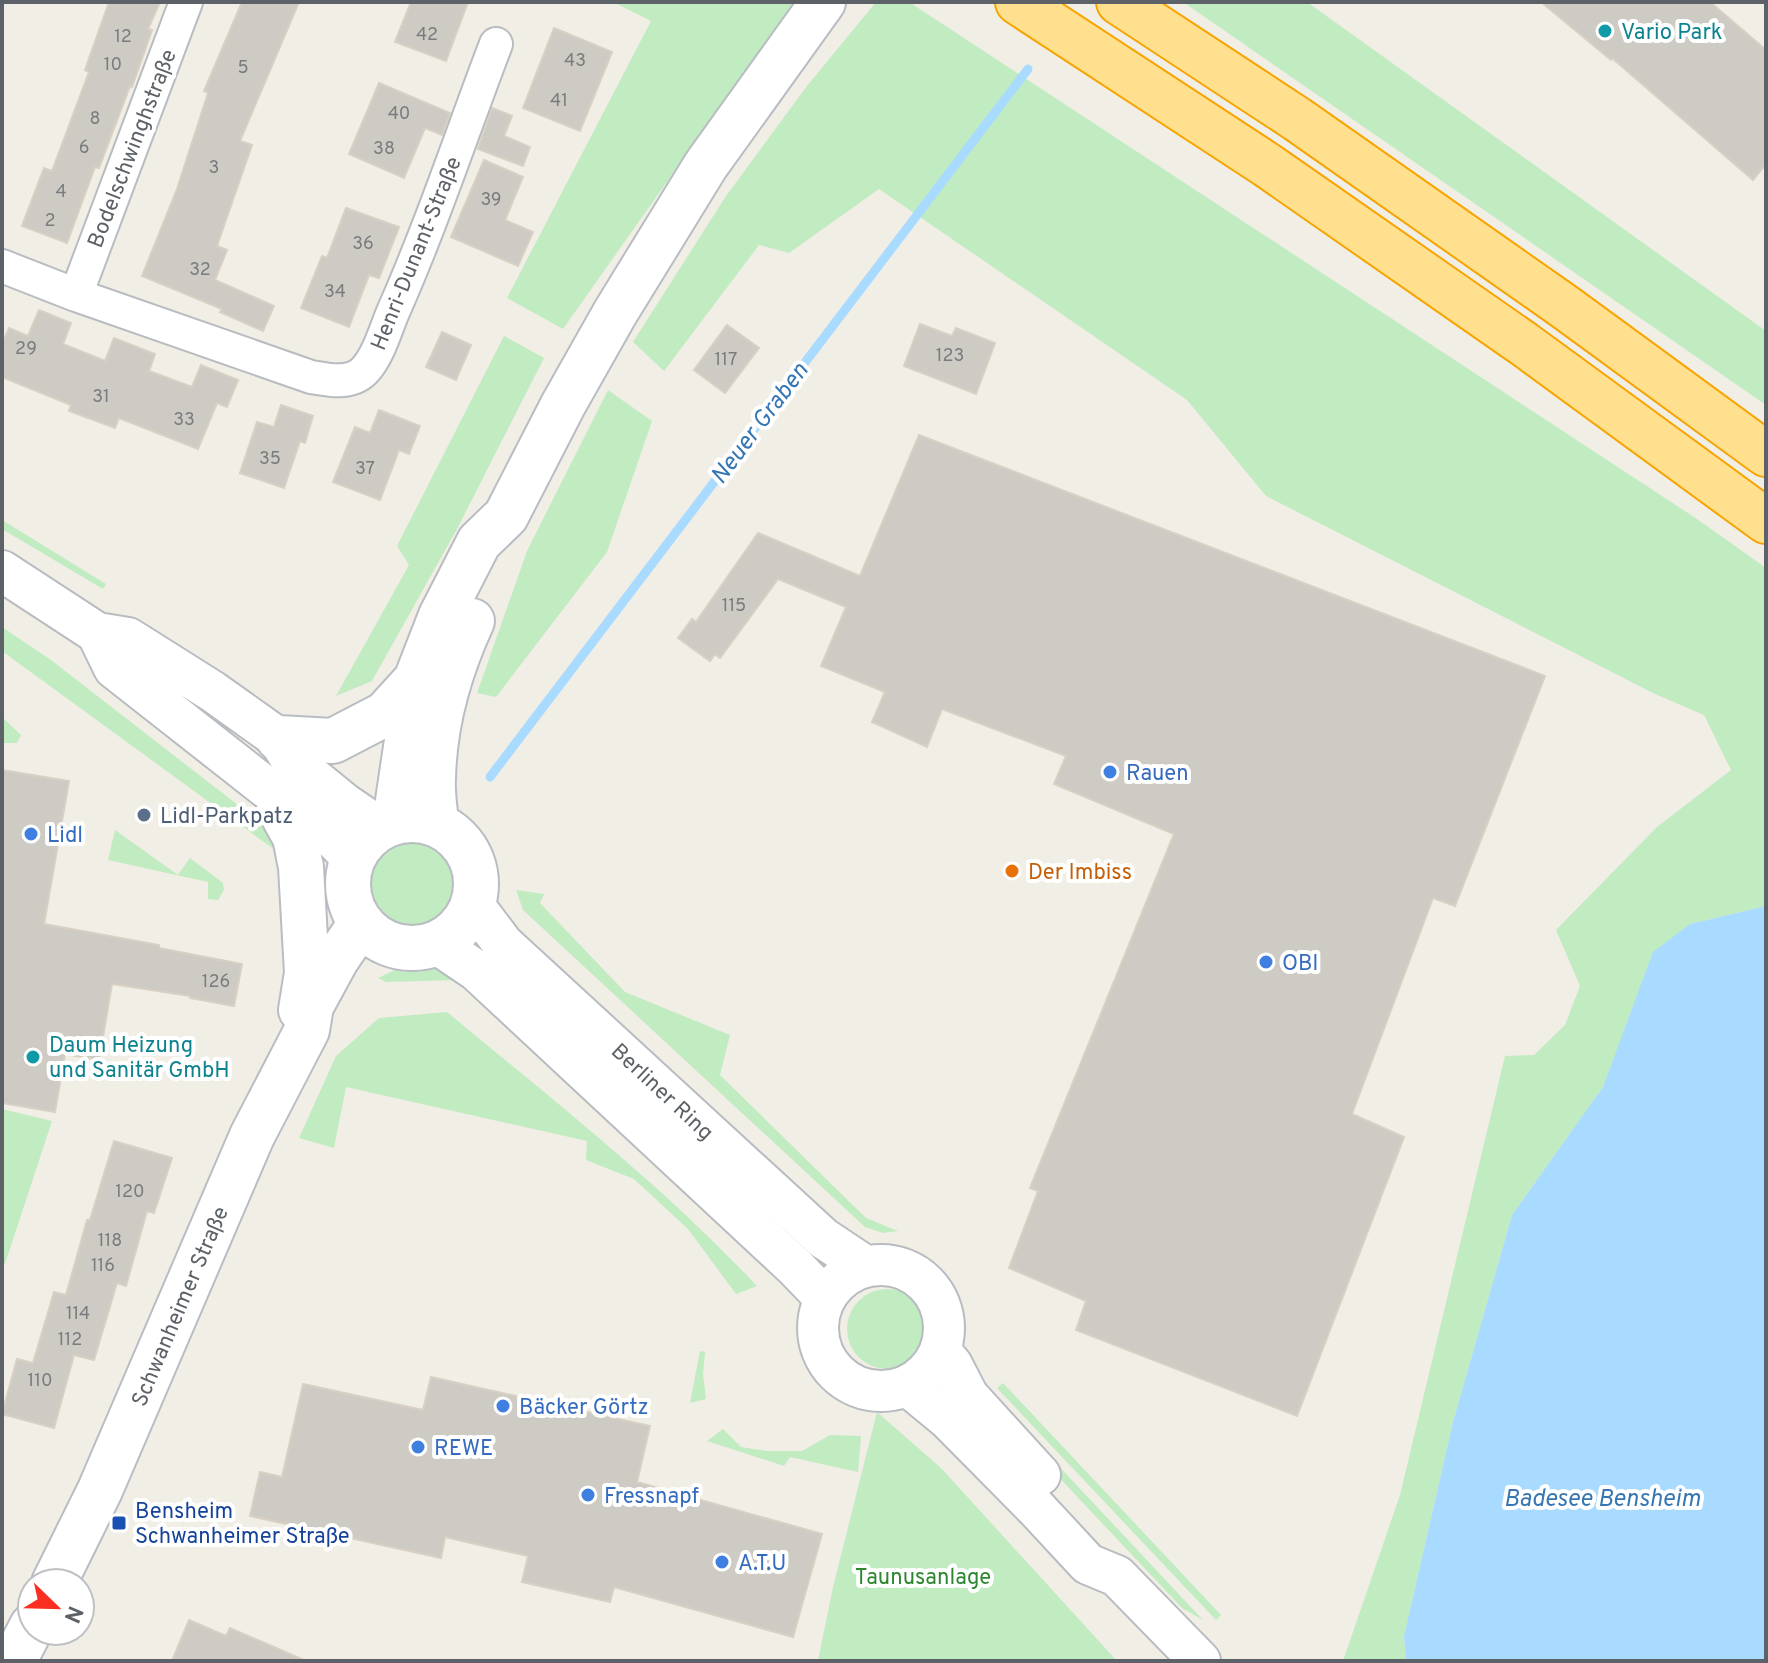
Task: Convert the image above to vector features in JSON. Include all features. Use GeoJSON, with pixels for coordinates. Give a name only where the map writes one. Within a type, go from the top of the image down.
{"type":"FeatureCollection","features":[{"type":"Feature","properties":{"kind":"highway"},"geometry":{"type":"LineString","coordinates":[[1018,2],[1267,165],[1537,354],[1766,521]]}},
{"type":"Feature","properties":{"kind":"highway"},"geometry":{"type":"LineString","coordinates":[[1119,2],[1297,119],[1565,307],[1766,454]]}},
{"type":"Feature","properties":{"kind":"main road"},"geometry":{"type":"LineString","coordinates":[[391,833],[416,680],[441,616],[479,542],[506,516],[615,313],[706,165],[823,2]]}},
{"type":"Feature","properties":{"kind":"main road"},"geometry":{"type":"LineString","coordinates":[[391,833],[456,837],[471,857],[477,880],[473,904],[460,928],[397,938],[350,903],[348,881],[432,781],[443,700],[461,645],[503,553],[506,516]]}},
{"type":"Feature","properties":{"kind":"main road"},"geometry":{"type":"LineString","coordinates":[[278,738],[333,741],[385,714],[416,680]]}},
{"type":"Feature","properties":{"kind":"main road"},"geometry":{"type":"LineString","coordinates":[[277,796],[295,837],[301,867],[307,973],[301,1039]]}},
{"type":"Feature","properties":{"kind":"main road","name":"Schwanheimer Straße"},"geometry":{"type":"LineString","coordinates":[[62,1567],[100,1490],[252,1136],[301,1039],[397,938]]}},
{"type":"Feature","properties":{"kind":"street","name":"Bodelschwinghstraße"},"geometry":{"type":"LineString","coordinates":[[76,295],[186,2]]}},
{"type":"Feature","properties":{"kind":"street","name":"Henri-Dunant-Straße"},"geometry":{"type":"LineString","coordinates":[[2,266],[311,377],[345,380],[361,374],[371,362],[408,278],[496,44]]}},
{"type":"Feature","properties":{"kind":"street"},"geometry":{"type":"LineString","coordinates":[[2,571],[97,633],[128,638],[212,691],[278,738],[292,761],[345,804],[391,833]]}},
{"type":"Feature","properties":{"kind":"street"},"geometry":{"type":"LineString","coordinates":[[97,633],[114,668],[277,796],[296,804],[324,827],[391,833]]}},
{"type":"Feature","properties":{"kind":"street","name":"Berliner Ring"},"geometry":{"type":"LineString","coordinates":[[473,904],[503,944],[823,1238],[865,1266],[890,1264],[912,1272],[928,1284],[940,1300],[945,1326],[941,1352]]}},
{"type":"Feature","properties":{"kind":"street","name":"Berliner Ring"},"geometry":{"type":"LineString","coordinates":[[397,938],[477,971],[825,1298]]}},
{"type":"Feature","properties":{"kind":"street"},"geometry":{"type":"LineString","coordinates":[[865,1266],[842,1278],[825,1298],[818,1317],[818,1336],[823,1355],[832,1368],[855,1386],[880,1392],[894,1391],[922,1377],[941,1352],[952,1365],[968,1396],[1106,1546],[1117,1576]]}},
{"type":"Feature","properties":{"kind":"street"},"geometry":{"type":"LineString","coordinates":[[908,1386],[948,1419],[1088,1564],[1117,1576],[1200,1661]]}},
{"type":"Feature","properties":{"kind":"green space"},"geometry":{"type":"Polygon","coordinates":[[[613,2],[794,2],[563,329],[507,298],[651,21],[613,2]]]}},
{"type":"Feature","properties":{"kind":"green space"},"geometry":{"type":"Polygon","coordinates":[[[876,2],[909,2],[1697,519],[1766,568],[1766,906],[1690,924],[1654,952],[1603,1087],[1512,1215],[1453,1422],[1404,1636],[1406,1661],[1343,1661],[1400,1495],[1505,1056],[1534,1055],[1565,1025],[1580,986],[1556,930],[1657,827],[1731,770],[1704,715],[1655,694],[1266,496],[1187,400],[879,189],[789,253],[759,245],[664,371],[633,342],[726,196],[807,86],[876,2]]]}},
{"type":"Feature","properties":{"kind":"green space"},"geometry":{"type":"Polygon","coordinates":[[[1183,2],[1307,2],[1766,331],[1766,405],[1183,2]]]}},
{"type":"Feature","properties":{"kind":"green space"},"geometry":{"type":"Polygon","coordinates":[[[504,336],[544,358],[457,529],[372,681],[336,696],[409,565],[397,546],[504,336]]]}},
{"type":"Feature","properties":{"kind":"green space"},"geometry":{"type":"Polygon","coordinates":[[[608,390],[652,421],[607,552],[496,697],[477,693],[527,551],[608,390]]]}},
{"type":"Feature","properties":{"kind":"green space"},"geometry":{"type":"Polygon","coordinates":[[[2,520],[106,584],[103,589],[2,529],[2,520]]]}},
{"type":"Feature","properties":{"kind":"green space"},"geometry":{"type":"Polygon","coordinates":[[[2,627],[51,660],[261,823],[278,839],[279,853],[2,651],[2,627]]]}},
{"type":"Feature","properties":{"kind":"green space"},"geometry":{"type":"Polygon","coordinates":[[[2,717],[21,735],[17,743],[2,743],[2,717]]]}},
{"type":"Feature","properties":{"kind":"green space"},"geometry":{"type":"Polygon","coordinates":[[[115,830],[178,875],[190,858],[223,883],[224,890],[218,900],[208,899],[208,882],[108,860],[115,830]]]}},
{"type":"Feature","properties":{"kind":"green space"},"geometry":{"type":"Polygon","coordinates":[[[414,842],[431,846],[446,856],[456,871],[460,888],[456,905],[446,920],[431,930],[414,934],[397,930],[382,920],[372,905],[368,888],[372,871],[382,856],[397,846],[414,842]]]}},
{"type":"Feature","properties":{"kind":"green space"},"geometry":{"type":"Polygon","coordinates":[[[326,845],[339,894],[335,945],[326,845]]]}},
{"type":"Feature","properties":{"kind":"green space"},"geometry":{"type":"Polygon","coordinates":[[[516,890],[544,894],[540,903],[625,992],[730,1035],[720,1075],[866,1218],[898,1231],[883,1233],[865,1227],[523,910],[516,890]]]}},
{"type":"Feature","properties":{"kind":"green space"},"geometry":{"type":"Polygon","coordinates":[[[401,967],[419,971],[442,968],[456,980],[386,982],[378,978],[401,967]]]}},
{"type":"Feature","properties":{"kind":"green space"},"geometry":{"type":"Polygon","coordinates":[[[447,1012],[645,1178],[757,1286],[736,1294],[688,1229],[634,1179],[586,1160],[587,1141],[346,1087],[334,1148],[299,1138],[336,1056],[379,1018],[447,1012]]]}},
{"type":"Feature","properties":{"kind":"green space"},"geometry":{"type":"Polygon","coordinates":[[[2,1109],[52,1121],[5,1264],[2,1263],[2,1109]]]}},
{"type":"Feature","properties":{"kind":"green space"},"geometry":{"type":"Polygon","coordinates":[[[879,1289],[895,1289],[916,1300],[927,1321],[927,1337],[916,1358],[895,1369],[879,1369],[865,1363],[853,1351],[847,1337],[847,1321],[853,1307],[865,1295],[879,1289]]]}},
{"type":"Feature","properties":{"kind":"green space"},"geometry":{"type":"Polygon","coordinates":[[[700,1351],[705,1352],[703,1374],[706,1399],[690,1403],[700,1351]]]}},
{"type":"Feature","properties":{"kind":"green space"},"geometry":{"type":"Polygon","coordinates":[[[1003,1383],[1221,1615],[1216,1620],[997,1388],[1003,1383]]]}},
{"type":"Feature","properties":{"kind":"green space"},"geometry":{"type":"Polygon","coordinates":[[[993,1396],[1203,1620],[1182,1608],[987,1401],[993,1396]]]}},
{"type":"Feature","properties":{"kind":"green space","name":"Taunusanlage"},"geometry":{"type":"Polygon","coordinates":[[[877,1412],[941,1468],[1117,1661],[818,1661],[833,1587],[877,1412]]]}},
{"type":"Feature","properties":{"kind":"green space"},"geometry":{"type":"Polygon","coordinates":[[[723,1429],[741,1447],[767,1451],[802,1451],[830,1435],[861,1436],[858,1472],[790,1457],[784,1466],[707,1441],[723,1429]]]}},
{"type":"Feature","properties":{"kind":"water","name":"Badesee Bensheim"},"geometry":{"type":"Polygon","coordinates":[[[1766,906],[1766,1661],[1406,1661],[1404,1636],[1453,1422],[1512,1215],[1603,1087],[1653,952],[1690,924],[1766,906]]]}},
{"type":"Feature","properties":{"kind":"building"},"geometry":{"type":"Polygon","coordinates":[[[109,2],[160,2],[148,29],[152,30],[132,87],[99,168],[95,167],[67,243],[22,226],[44,168],[52,171],[89,72],[85,70],[109,2]]]}},
{"type":"Feature","properties":{"kind":"building"},"geometry":{"type":"Polygon","coordinates":[[[242,2],[299,2],[240,141],[252,145],[217,246],[227,250],[215,280],[274,306],[263,331],[220,312],[222,309],[142,276],[177,189],[208,93],[204,91],[242,2]]]}},
{"type":"Feature","properties":{"kind":"building"},"geometry":{"type":"Polygon","coordinates":[[[411,2],[468,2],[446,61],[395,42],[411,2]]]}},
{"type":"Feature","properties":{"kind":"building"},"geometry":{"type":"Polygon","coordinates":[[[1541,2],[1710,2],[1766,50],[1766,164],[1753,180],[1612,58],[1541,2]]]}},
{"type":"Feature","properties":{"kind":"building"},"geometry":{"type":"Polygon","coordinates":[[[554,28],[612,52],[580,131],[523,108],[554,28]]]}},
{"type":"Feature","properties":{"kind":"building"},"geometry":{"type":"Polygon","coordinates":[[[379,83],[450,113],[442,135],[425,128],[404,178],[349,154],[379,83]]]}},
{"type":"Feature","properties":{"kind":"building"},"geometry":{"type":"Polygon","coordinates":[[[492,108],[512,116],[504,136],[530,147],[523,166],[478,149],[492,108]]]}},
{"type":"Feature","properties":{"kind":"building"},"geometry":{"type":"Polygon","coordinates":[[[484,160],[523,177],[505,220],[533,232],[518,266],[451,237],[484,160]]]}},
{"type":"Feature","properties":{"kind":"building"},"geometry":{"type":"Polygon","coordinates":[[[346,208],[399,227],[379,278],[369,275],[349,327],[301,308],[322,256],[327,258],[346,208]]]}},
{"type":"Feature","properties":{"kind":"building"},"geometry":{"type":"Polygon","coordinates":[[[39,310],[71,323],[63,344],[105,361],[114,338],[155,354],[149,371],[192,387],[201,365],[238,380],[227,407],[217,403],[198,449],[119,418],[115,428],[69,411],[71,405],[2,377],[2,344],[9,328],[28,336],[39,310]]]}},
{"type":"Feature","properties":{"kind":"building"},"geometry":{"type":"Polygon","coordinates":[[[920,324],[952,336],[956,328],[995,343],[976,394],[904,366],[920,324]]]}},
{"type":"Feature","properties":{"kind":"building"},"geometry":{"type":"Polygon","coordinates":[[[727,325],[759,348],[725,393],[694,370],[727,325]]]}},
{"type":"Feature","properties":{"kind":"building"},"geometry":{"type":"Polygon","coordinates":[[[442,332],[471,345],[456,380],[426,367],[442,332]]]}},
{"type":"Feature","properties":{"kind":"building"},"geometry":{"type":"Polygon","coordinates":[[[281,405],[313,416],[305,443],[300,441],[284,488],[240,473],[257,422],[274,427],[281,405]]]}},
{"type":"Feature","properties":{"kind":"building"},"geometry":{"type":"Polygon","coordinates":[[[379,410],[420,426],[409,454],[399,450],[380,500],[333,482],[355,427],[370,433],[379,410]]]}},
{"type":"Feature","properties":{"kind":"building","name":"OBI"},"geometry":{"type":"Polygon","coordinates":[[[919,435],[1545,676],[1455,906],[1433,898],[1352,1114],[1404,1137],[1297,1416],[1076,1330],[1086,1301],[1009,1268],[1038,1191],[1030,1188],[1174,834],[1054,784],[1066,756],[942,709],[927,747],[872,722],[885,692],[821,666],[846,607],[778,579],[720,658],[715,654],[710,661],[678,638],[692,619],[696,622],[758,533],[860,576],[919,435]]]}},
{"type":"Feature","properties":{"kind":"building"},"geometry":{"type":"Polygon","coordinates":[[[2,770],[69,781],[44,924],[242,964],[234,1006],[112,984],[99,1060],[65,1054],[55,1112],[2,1103],[2,770]]]}},
{"type":"Feature","properties":{"kind":"building"},"geometry":{"type":"Polygon","coordinates":[[[114,1141],[172,1158],[154,1213],[147,1211],[126,1286],[117,1283],[94,1360],[74,1355],[54,1428],[2,1414],[17,1359],[33,1363],[54,1292],[66,1295],[114,1141]]]}},
{"type":"Feature","properties":{"kind":"building"},"geometry":{"type":"Polygon","coordinates":[[[431,1377],[650,1426],[637,1482],[822,1534],[793,1637],[614,1587],[610,1602],[522,1582],[528,1556],[445,1537],[441,1558],[250,1516],[260,1472],[282,1477],[303,1384],[423,1410],[431,1377]]]}},
{"type":"Feature","properties":{"kind":"building"},"geometry":{"type":"Polygon","coordinates":[[[189,1620],[226,1636],[230,1628],[306,1661],[172,1661],[189,1620]]]}},
{"type":"Feature","properties":{"kind":"waterway","name":"Neuer Graben"},"geometry":{"type":"LineString","coordinates":[[490,777],[1028,69]]}},
{"type":"Feature","properties":{"kind":"place","name":"Vario Park"},"geometry":{"type":"Point","coordinates":[1605,31]}},
{"type":"Feature","properties":{"kind":"place","name":"Rauen"},"geometry":{"type":"Point","coordinates":[1110,772]}},
{"type":"Feature","properties":{"kind":"place","name":"Lidl-Parkpatz"},"geometry":{"type":"Point","coordinates":[144,815]}},
{"type":"Feature","properties":{"kind":"place","name":"Lidl"},"geometry":{"type":"Point","coordinates":[31,834]}},
{"type":"Feature","properties":{"kind":"place","name":"Der Imbiss"},"geometry":{"type":"Point","coordinates":[1012,871]}},
{"type":"Feature","properties":{"kind":"place","name":"OBI"},"geometry":{"type":"Point","coordinates":[1266,962]}},
{"type":"Feature","properties":{"kind":"place","name":"Daum Heizung und Sanitär GmbH"},"geometry":{"type":"Point","coordinates":[33,1057]}},
{"type":"Feature","properties":{"kind":"place","name":"Bäcker Görtz"},"geometry":{"type":"Point","coordinates":[503,1406]}},
{"type":"Feature","properties":{"kind":"place","name":"REWE"},"geometry":{"type":"Point","coordinates":[418,1447]}},
{"type":"Feature","properties":{"kind":"place","name":"Fressnapf"},"geometry":{"type":"Point","coordinates":[588,1495]}},
{"type":"Feature","properties":{"kind":"place","name":"Bensheim Schwanheimer Straße"},"geometry":{"type":"Point","coordinates":[119,1523]}},
{"type":"Feature","properties":{"kind":"place","name":"A.T.U"},"geometry":{"type":"Point","coordinates":[722,1562]}}]}
